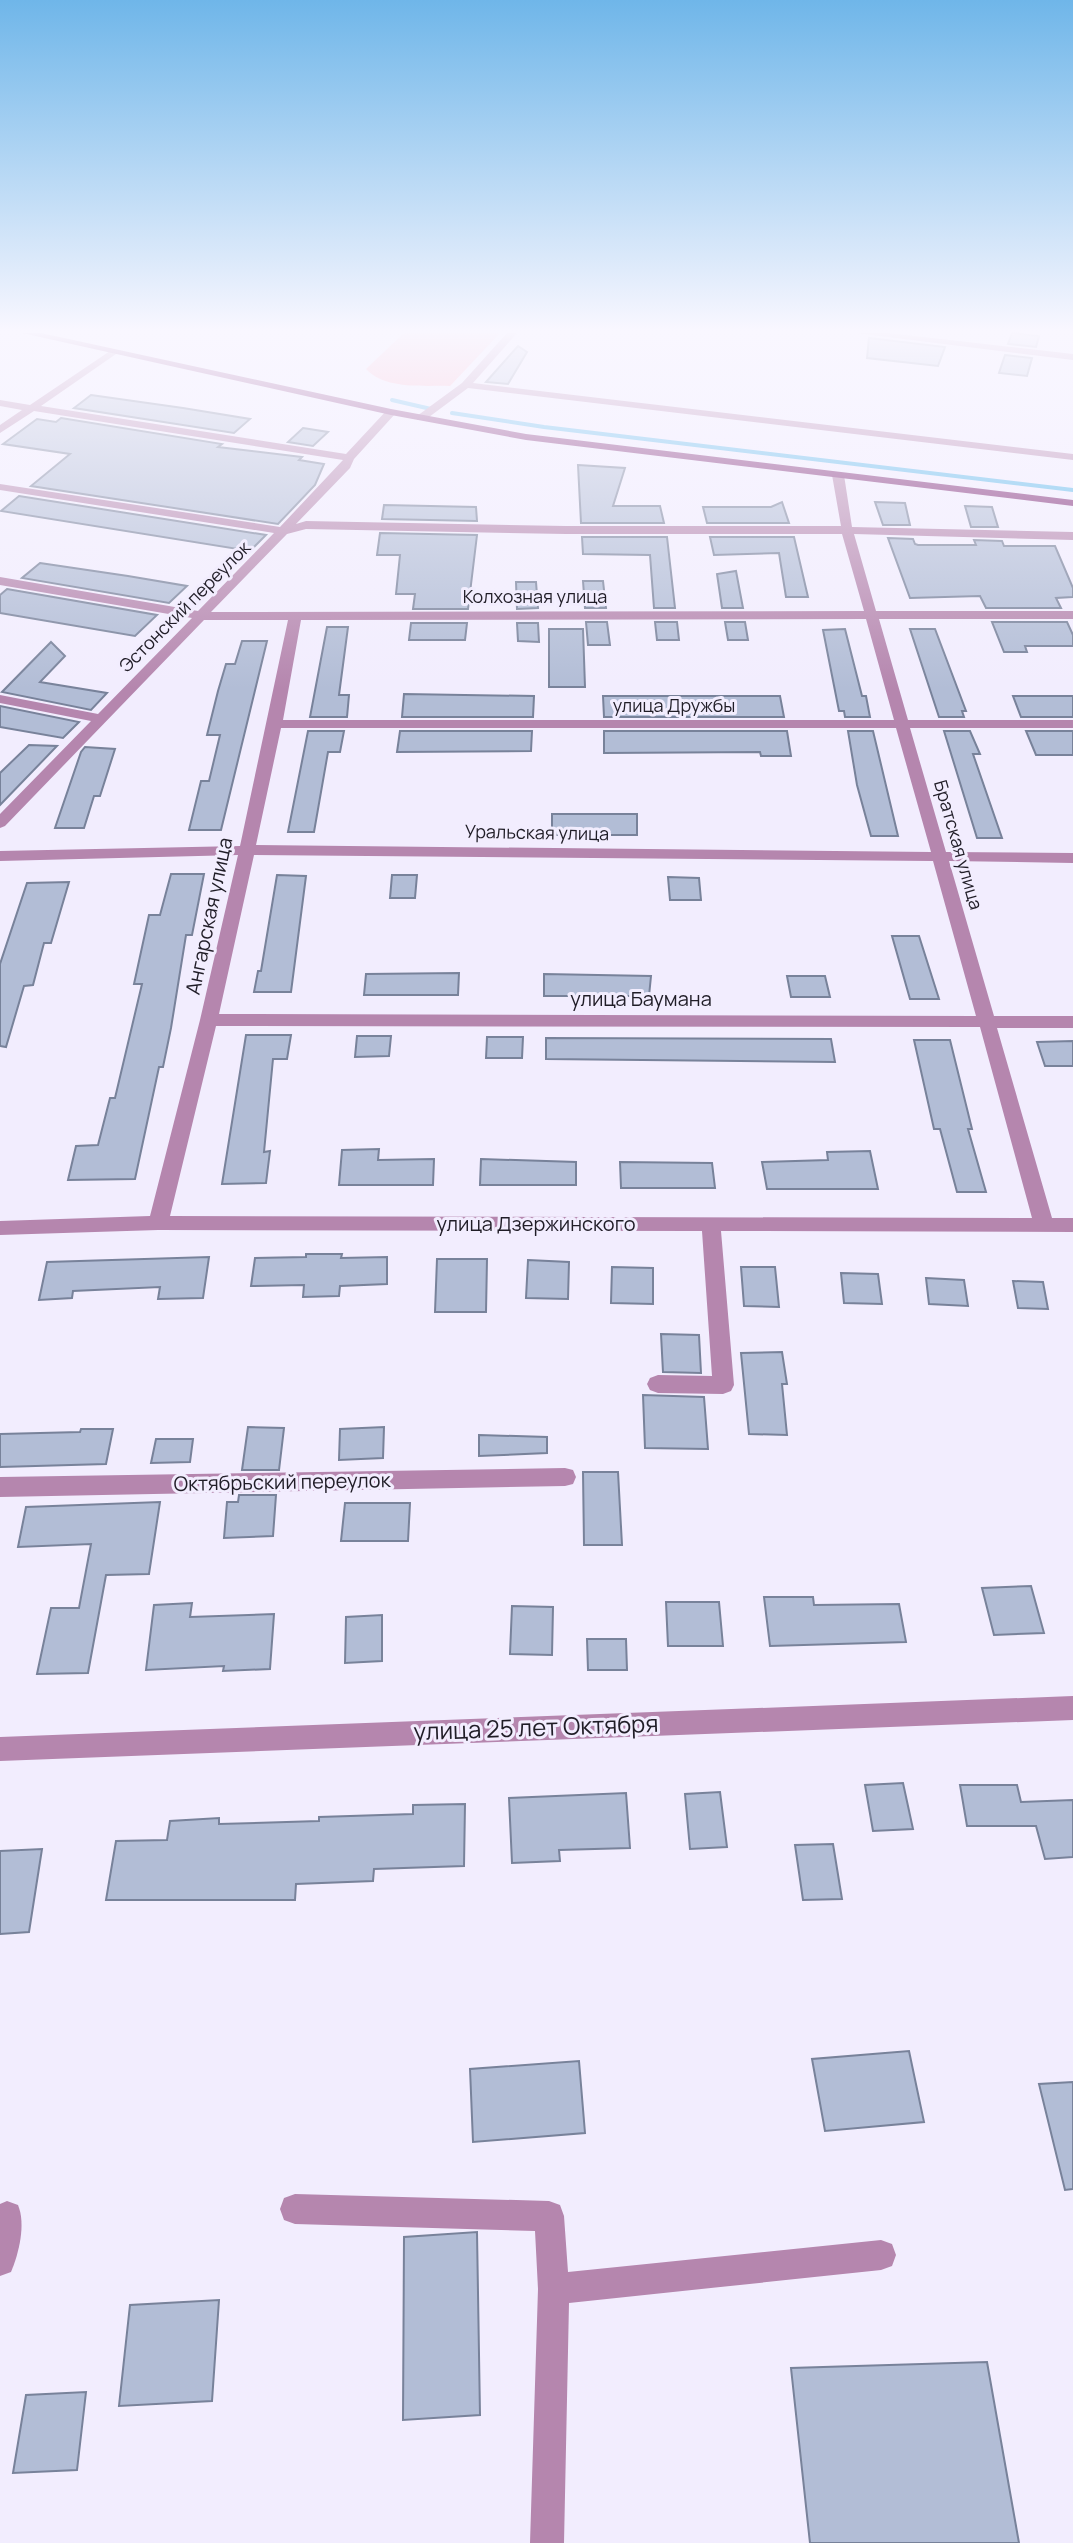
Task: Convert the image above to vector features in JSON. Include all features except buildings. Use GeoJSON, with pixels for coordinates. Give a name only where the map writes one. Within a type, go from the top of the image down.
{"type":"FeatureCollection","features":[{"type":"Feature","properties":{"kind":"main road"},"geometry":{"type":"LineString","coordinates":[[646,452],[1073,503]]}},
{"type":"Feature","properties":{"kind":"street"},"geometry":{"type":"LineString","coordinates":[[310,452],[349,458]]}},
{"type":"Feature","properties":{"kind":"street","name":"Эстонский переулок"},"geometry":{"type":"LineString","coordinates":[[0,823],[99,718],[204,616],[346,466],[355,452]]}},
{"type":"Feature","properties":{"kind":"street"},"geometry":{"type":"LineString","coordinates":[[1028,452],[1073,457]]}},
{"type":"Feature","properties":{"kind":"street","name":"Братская улица"},"geometry":{"type":"LineString","coordinates":[[838,475],[847,530],[1044,1224]]}},
{"type":"Feature","properties":{"kind":"street"},"geometry":{"type":"LineString","coordinates":[[0,487],[284,531],[306,525],[566,530],[847,530],[1073,536]]}},
{"type":"Feature","properties":{"kind":"street","name":"Колхозная улица"},"geometry":{"type":"LineString","coordinates":[[0,581],[204,616],[1073,615]]}},
{"type":"Feature","properties":{"kind":"street","name":"Ангарская улица"},"geometry":{"type":"LineString","coordinates":[[158,1223],[209,1020],[275,724],[295,616]]}},
{"type":"Feature","properties":{"kind":"street"},"geometry":{"type":"LineString","coordinates":[[0,699],[99,718]]}},
{"type":"Feature","properties":{"kind":"street","name":"улица Дружбы"},"geometry":{"type":"LineString","coordinates":[[275,724],[1073,724]]}},
{"type":"Feature","properties":{"kind":"street","name":"Уральская улица"},"geometry":{"type":"LineString","coordinates":[[0,856],[245,850],[1073,858]]}},
{"type":"Feature","properties":{"kind":"street","name":"улица Баумана"},"geometry":{"type":"LineString","coordinates":[[209,1020],[1073,1022]]}},
{"type":"Feature","properties":{"kind":"street","name":"улица Дзержинского"},"geometry":{"type":"LineString","coordinates":[[0,1228],[158,1223],[1073,1225]]}},
{"type":"Feature","properties":{"kind":"street"},"geometry":{"type":"LineString","coordinates":[[658,1384],[723,1385],[711,1224]]}},
{"type":"Feature","properties":{"kind":"street","name":"Октябрьский переулок"},"geometry":{"type":"LineString","coordinates":[[0,1487],[565,1477]]}},
{"type":"Feature","properties":{"kind":"street","name":"улица 25 лет Октября"},"geometry":{"type":"LineString","coordinates":[[0,1749],[1073,1708]]}},
{"type":"Feature","properties":{"kind":"street"},"geometry":{"type":"LineString","coordinates":[[295,2209],[549,2216],[554,2289],[547,2543]]}},
{"type":"Feature","properties":{"kind":"street"},"geometry":{"type":"LineString","coordinates":[[0,2261],[7,2216]]}},
{"type":"Feature","properties":{"kind":"street"},"geometry":{"type":"LineString","coordinates":[[554,2289],[881,2255]]}},
{"type":"Feature","properties":{"kind":"waterway"},"geometry":{"type":"LineString","coordinates":[[751,452],[1073,490]]}}]}
